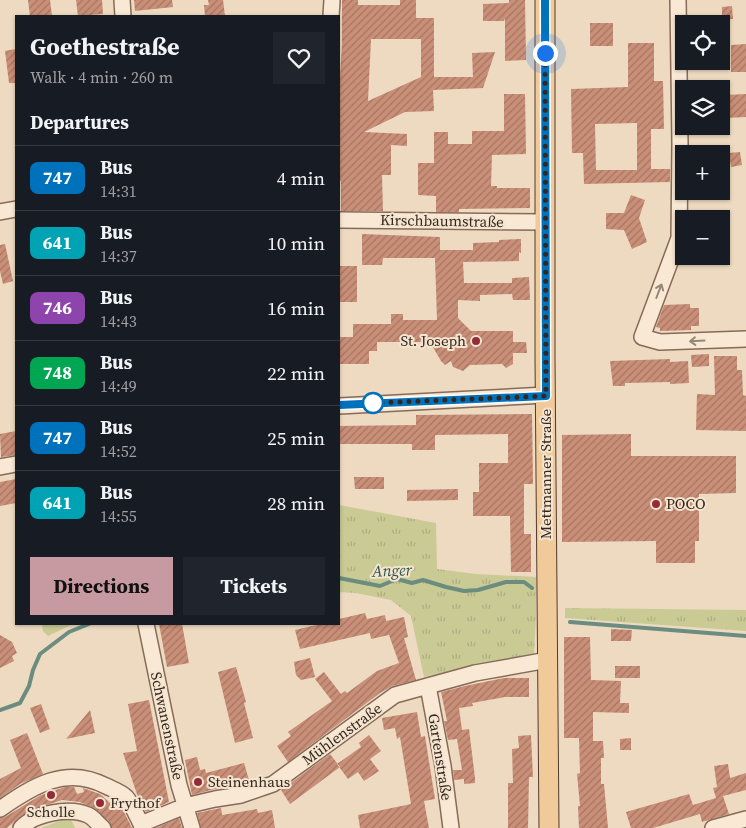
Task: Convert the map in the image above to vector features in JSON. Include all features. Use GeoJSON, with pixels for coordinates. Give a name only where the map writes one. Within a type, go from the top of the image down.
{"type":"FeatureCollection","features":[{"type":"Feature","properties":{"kind":"main road","name":"Mettmanner Straße"},"geometry":{"type":"LineString","coordinates":[[545,0],[549,828]]}},
{"type":"Feature","properties":{"kind":"street"},"geometry":{"type":"LineString","coordinates":[[122,0],[123,15]]}},
{"type":"Feature","properties":{"kind":"street"},"geometry":{"type":"LineString","coordinates":[[331,15],[332,0]]}},
{"type":"Feature","properties":{"kind":"street"},"geometry":{"type":"LineString","coordinates":[[678,0],[679,238],[642,337],[660,342],[746,339]]}},
{"type":"Feature","properties":{"kind":"street"},"geometry":{"type":"LineString","coordinates":[[0,212],[15,209]]}},
{"type":"Feature","properties":{"kind":"street","name":"Kirschbaumstraße"},"geometry":{"type":"LineString","coordinates":[[340,220],[546,222]]}},
{"type":"Feature","properties":{"kind":"street"},"geometry":{"type":"LineString","coordinates":[[340,406],[546,396]]}},
{"type":"Feature","properties":{"kind":"street"},"geometry":{"type":"LineString","coordinates":[[0,466],[15,464]]}},
{"type":"Feature","properties":{"kind":"street","name":"Schwanenstraße"},"geometry":{"type":"LineString","coordinates":[[146,625],[174,758],[192,828]]}},
{"type":"Feature","properties":{"kind":"street","name":"Mühlenstraße"},"geometry":{"type":"LineString","coordinates":[[142,826],[185,806],[215,798],[241,796],[273,784],[395,695],[475,673],[548,660]]}},
{"type":"Feature","properties":{"kind":"street","name":"Gartenstraße"},"geometry":{"type":"LineString","coordinates":[[428,686],[443,766],[451,828]]}},
{"type":"Feature","properties":{"kind":"street"},"geometry":{"type":"LineString","coordinates":[[0,809],[23,793],[41,784],[56,779],[73,777],[95,780],[126,797],[142,826]]}},
{"type":"Feature","properties":{"kind":"street"},"geometry":{"type":"LineString","coordinates":[[21,828],[25,823],[43,815],[71,811],[90,816],[103,828]]}},
{"type":"Feature","properties":{"kind":"street"},"geometry":{"type":"LineString","coordinates":[[714,828],[746,818]]}},
{"type":"Feature","properties":{"kind":"green space"},"geometry":{"type":"Polygon","coordinates":[[[340,505],[436,523],[437,569],[476,574],[536,577],[534,655],[424,677],[411,616],[391,600],[356,593],[340,592],[340,505]]]}},
{"type":"Feature","properties":{"kind":"green space"},"geometry":{"type":"Polygon","coordinates":[[[565,608],[746,610],[746,631],[565,618],[565,608]]]}},
{"type":"Feature","properties":{"kind":"green space"},"geometry":{"type":"Polygon","coordinates":[[[42,625],[71,625],[48,636],[43,631],[42,625]]]}},
{"type":"Feature","properties":{"kind":"green space"},"geometry":{"type":"Polygon","coordinates":[[[70,817],[75,828],[41,828],[70,817]]]}},
{"type":"Feature","properties":{"kind":"building"},"geometry":{"type":"Polygon","coordinates":[[[28,0],[50,0],[52,15],[30,15],[28,0]]]}},
{"type":"Feature","properties":{"kind":"building"},"geometry":{"type":"Polygon","coordinates":[[[76,0],[102,0],[103,14],[78,15],[76,0]]]}},
{"type":"Feature","properties":{"kind":"building"},"geometry":{"type":"Polygon","coordinates":[[[134,0],[172,0],[173,7],[135,11],[134,0]]]}},
{"type":"Feature","properties":{"kind":"building"},"geometry":{"type":"Polygon","coordinates":[[[208,0],[223,0],[225,15],[205,15],[204,5],[209,5],[208,0]]]}},
{"type":"Feature","properties":{"kind":"building"},"geometry":{"type":"Polygon","coordinates":[[[342,0],[358,0],[358,5],[400,5],[400,0],[416,0],[416,18],[434,18],[434,77],[473,77],[472,53],[495,52],[483,88],[433,90],[434,111],[405,112],[364,132],[407,134],[407,146],[391,145],[391,175],[382,175],[383,211],[341,211],[340,76],[342,0]],[[371,39],[368,101],[421,77],[421,39],[371,39]]]}},
{"type":"Feature","properties":{"kind":"building"},"geometry":{"type":"Polygon","coordinates":[[[509,0],[525,0],[526,60],[505,61],[505,18],[504,21],[483,21],[483,4],[509,3],[509,0]]]}},
{"type":"Feature","properties":{"kind":"building"},"geometry":{"type":"Polygon","coordinates":[[[732,6],[733,19],[730,19],[730,15],[722,15],[722,7],[732,6]]]}},
{"type":"Feature","properties":{"kind":"building"},"geometry":{"type":"Polygon","coordinates":[[[590,23],[613,23],[613,46],[590,46],[590,23]]]}},
{"type":"Feature","properties":{"kind":"building"},"geometry":{"type":"Polygon","coordinates":[[[628,43],[654,43],[654,81],[663,81],[664,129],[651,129],[651,169],[670,169],[670,182],[584,184],[583,153],[572,153],[571,89],[628,87],[628,43]],[[637,123],[595,124],[596,170],[637,170],[637,123]]]}},
{"type":"Feature","properties":{"kind":"building"},"geometry":{"type":"Polygon","coordinates":[[[746,44],[746,72],[731,72],[731,45],[746,44]]]}},
{"type":"Feature","properties":{"kind":"building"},"geometry":{"type":"Polygon","coordinates":[[[15,49],[15,83],[9,83],[5,51],[15,49]]]}},
{"type":"Feature","properties":{"kind":"building"},"geometry":{"type":"Polygon","coordinates":[[[504,94],[525,94],[526,154],[492,155],[491,186],[497,186],[497,188],[530,188],[530,208],[459,209],[459,212],[436,212],[436,196],[418,195],[418,163],[434,163],[434,132],[448,132],[448,144],[472,144],[472,131],[504,131],[504,94]]]}},
{"type":"Feature","properties":{"kind":"building"},"geometry":{"type":"Polygon","coordinates":[[[746,94],[746,117],[730,118],[730,95],[746,94]]]}},
{"type":"Feature","properties":{"kind":"building"},"geometry":{"type":"Polygon","coordinates":[[[740,152],[742,165],[731,167],[730,153],[740,152]]]}},
{"type":"Feature","properties":{"kind":"building"},"geometry":{"type":"Polygon","coordinates":[[[631,195],[645,200],[639,218],[647,242],[632,249],[624,230],[606,229],[606,213],[624,213],[631,195]]]}},
{"type":"Feature","properties":{"kind":"building"},"geometry":{"type":"Polygon","coordinates":[[[362,234],[440,237],[440,250],[473,250],[473,243],[521,239],[519,261],[463,262],[464,283],[512,283],[512,278],[529,277],[530,300],[513,300],[512,294],[480,295],[480,301],[458,300],[458,318],[471,331],[513,331],[513,342],[526,342],[527,353],[513,353],[513,364],[506,368],[502,364],[470,365],[463,371],[453,367],[451,361],[445,365],[430,342],[377,342],[377,351],[369,351],[369,364],[340,364],[340,337],[353,337],[353,324],[391,324],[391,314],[403,314],[403,320],[437,320],[435,258],[383,258],[382,265],[362,265],[362,234]]]}},
{"type":"Feature","properties":{"kind":"building"},"geometry":{"type":"Polygon","coordinates":[[[5,244],[13,281],[3,284],[0,271],[0,245],[5,244]]]}},
{"type":"Feature","properties":{"kind":"building"},"geometry":{"type":"Polygon","coordinates":[[[340,266],[357,266],[357,302],[340,302],[340,266]]]}},
{"type":"Feature","properties":{"kind":"building"},"geometry":{"type":"Polygon","coordinates":[[[690,304],[690,308],[699,308],[699,326],[691,326],[691,330],[660,331],[660,328],[656,327],[664,305],[690,304]]]}},
{"type":"Feature","properties":{"kind":"building"},"geometry":{"type":"Polygon","coordinates":[[[709,354],[709,366],[692,367],[691,355],[709,354]]]}},
{"type":"Feature","properties":{"kind":"building"},"geometry":{"type":"Polygon","coordinates":[[[714,356],[737,356],[737,370],[742,370],[743,395],[746,396],[746,431],[696,430],[697,394],[715,395],[714,356]]]}},
{"type":"Feature","properties":{"kind":"building"},"geometry":{"type":"Polygon","coordinates":[[[670,359],[670,362],[688,361],[689,383],[625,383],[625,386],[613,386],[610,361],[670,359]]]}},
{"type":"Feature","properties":{"kind":"building"},"geometry":{"type":"Polygon","coordinates":[[[532,414],[533,484],[524,484],[524,534],[531,534],[531,572],[511,572],[510,516],[473,516],[473,492],[479,492],[479,463],[508,463],[508,434],[435,435],[435,450],[412,450],[412,444],[340,444],[340,426],[416,425],[416,415],[532,414]]]}},
{"type":"Feature","properties":{"kind":"building"},"geometry":{"type":"Polygon","coordinates":[[[15,431],[15,455],[1,457],[0,434],[15,431]]]}},
{"type":"Feature","properties":{"kind":"building"},"geometry":{"type":"Polygon","coordinates":[[[631,434],[631,456],[736,456],[736,493],[699,494],[699,541],[695,541],[695,563],[656,563],[656,541],[562,542],[562,435],[631,434]]]}},
{"type":"Feature","properties":{"kind":"building"},"geometry":{"type":"Polygon","coordinates":[[[354,477],[384,477],[384,489],[355,489],[354,477]]]}},
{"type":"Feature","properties":{"kind":"building"},"geometry":{"type":"Polygon","coordinates":[[[15,479],[15,503],[0,506],[0,482],[15,479]]]}},
{"type":"Feature","properties":{"kind":"building"},"geometry":{"type":"Polygon","coordinates":[[[458,489],[458,500],[407,501],[407,490],[458,489]]]}},
{"type":"Feature","properties":{"kind":"building"},"geometry":{"type":"Polygon","coordinates":[[[365,613],[367,619],[385,615],[386,621],[404,617],[408,637],[404,638],[416,680],[392,686],[380,693],[288,762],[277,746],[291,736],[288,732],[332,701],[315,679],[324,672],[341,694],[345,691],[347,693],[377,671],[399,663],[389,635],[371,639],[370,633],[300,649],[295,630],[317,625],[340,625],[340,619],[365,613]]]}},
{"type":"Feature","properties":{"kind":"building"},"geometry":{"type":"Polygon","coordinates":[[[159,625],[182,625],[189,663],[167,667],[159,625]]]}},
{"type":"Feature","properties":{"kind":"building"},"geometry":{"type":"Polygon","coordinates":[[[611,629],[632,630],[631,641],[611,641],[611,629]]]}},
{"type":"Feature","properties":{"kind":"building"},"geometry":{"type":"Polygon","coordinates":[[[0,635],[12,642],[17,653],[12,656],[14,661],[0,668],[0,635]]]}},
{"type":"Feature","properties":{"kind":"building"},"geometry":{"type":"Polygon","coordinates":[[[564,637],[590,637],[591,680],[621,681],[620,703],[629,703],[629,713],[593,712],[593,741],[603,741],[604,758],[601,758],[601,784],[604,784],[608,828],[579,828],[578,806],[580,806],[577,774],[580,773],[579,738],[564,738],[564,637]]]}},
{"type":"Feature","properties":{"kind":"building"},"geometry":{"type":"Polygon","coordinates":[[[310,658],[315,677],[301,680],[296,675],[294,662],[310,658]]]}},
{"type":"Feature","properties":{"kind":"building"},"geometry":{"type":"Polygon","coordinates":[[[615,666],[640,666],[640,678],[615,678],[615,666]]]}},
{"type":"Feature","properties":{"kind":"building"},"geometry":{"type":"Polygon","coordinates":[[[236,667],[246,702],[244,703],[253,738],[235,743],[218,672],[236,667]]]}},
{"type":"Feature","properties":{"kind":"building"},"geometry":{"type":"Polygon","coordinates":[[[504,678],[529,678],[529,697],[505,697],[472,703],[473,706],[459,708],[462,730],[469,729],[475,783],[464,784],[464,779],[454,780],[453,770],[462,770],[457,739],[448,740],[444,721],[447,721],[441,692],[504,678]]]}},
{"type":"Feature","properties":{"kind":"building"},"geometry":{"type":"Polygon","coordinates":[[[149,700],[169,802],[146,812],[138,797],[123,753],[137,751],[128,704],[149,700]]]}},
{"type":"Feature","properties":{"kind":"building"},"geometry":{"type":"Polygon","coordinates":[[[41,704],[50,729],[40,733],[30,708],[41,704]]]}},
{"type":"Feature","properties":{"kind":"building"},"geometry":{"type":"Polygon","coordinates":[[[90,710],[95,733],[66,739],[90,710]]]}},
{"type":"Feature","properties":{"kind":"building"},"geometry":{"type":"Polygon","coordinates":[[[417,712],[421,737],[425,736],[435,799],[424,801],[429,828],[360,828],[358,815],[411,804],[400,737],[397,739],[395,728],[384,730],[382,718],[417,712]]]}},
{"type":"Feature","properties":{"kind":"building"},"geometry":{"type":"Polygon","coordinates":[[[27,733],[43,774],[20,784],[0,798],[0,779],[21,768],[10,740],[27,733]]]}},
{"type":"Feature","properties":{"kind":"building"},"geometry":{"type":"Polygon","coordinates":[[[369,735],[381,751],[370,759],[379,771],[364,781],[358,772],[348,779],[337,764],[361,747],[359,743],[369,735]]]}},
{"type":"Feature","properties":{"kind":"building"},"geometry":{"type":"Polygon","coordinates":[[[531,735],[533,777],[529,777],[528,828],[508,828],[508,783],[513,783],[512,749],[519,748],[518,736],[531,735]]]}},
{"type":"Feature","properties":{"kind":"building"},"geometry":{"type":"Polygon","coordinates":[[[631,738],[631,750],[620,750],[620,739],[631,738]]]}},
{"type":"Feature","properties":{"kind":"building"},"geometry":{"type":"Polygon","coordinates":[[[330,754],[340,767],[290,804],[281,790],[330,754]]]}},
{"type":"Feature","properties":{"kind":"building"},"geometry":{"type":"Polygon","coordinates":[[[197,757],[200,770],[205,769],[206,773],[244,763],[249,780],[192,795],[185,760],[197,757]]]}},
{"type":"Feature","properties":{"kind":"building"},"geometry":{"type":"Polygon","coordinates":[[[728,764],[730,778],[746,773],[746,790],[723,796],[729,814],[702,822],[700,814],[653,828],[631,828],[626,812],[689,794],[693,805],[716,798],[713,788],[717,787],[714,766],[728,764]]]}},
{"type":"Feature","properties":{"kind":"building"},"geometry":{"type":"Polygon","coordinates":[[[65,787],[74,787],[77,794],[84,792],[83,788],[100,794],[118,810],[122,808],[132,828],[112,828],[109,821],[94,808],[80,802],[62,800],[31,810],[7,828],[0,828],[0,818],[5,817],[41,795],[65,787]]]}},
{"type":"Feature","properties":{"kind":"building"},"geometry":{"type":"Polygon","coordinates":[[[221,808],[222,815],[257,809],[258,813],[272,810],[275,828],[201,828],[197,813],[221,808]]]}},
{"type":"Feature","properties":{"kind":"building"},"geometry":{"type":"Polygon","coordinates":[[[179,818],[182,828],[156,828],[179,818]]]}},
{"type":"Feature","properties":{"kind":"waterway","name":"Anger"},"geometry":{"type":"LineString","coordinates":[[340,578],[380,586],[397,579],[412,583],[423,580],[464,591],[478,590],[506,582],[524,582],[532,588]]}},
{"type":"Feature","properties":{"kind":"waterway","name":"Anger"},"geometry":{"type":"LineString","coordinates":[[570,622],[746,636]]}},
{"type":"Feature","properties":{"kind":"waterway","name":"Anger"},"geometry":{"type":"LineString","coordinates":[[0,710],[20,703],[29,686],[40,654],[69,632],[86,625]]}},
{"type":"Feature","properties":{"kind":"bus line","name":"747"},"geometry":{"type":"LineString","coordinates":[[340,405],[546,396],[545,0]]}},
{"type":"Feature","properties":{"kind":"place","name":"St. Joseph"},"geometry":{"type":"Point","coordinates":[476,341]}},
{"type":"Feature","properties":{"kind":"place","name":"POCO"},"geometry":{"type":"Point","coordinates":[656,504]}},
{"type":"Feature","properties":{"kind":"place","name":"Steinenhaus"},"geometry":{"type":"Point","coordinates":[198,782]}},
{"type":"Feature","properties":{"kind":"place","name":"Scholle"},"geometry":{"type":"Point","coordinates":[51,795]}},
{"type":"Feature","properties":{"kind":"place","name":"Frythof"},"geometry":{"type":"Point","coordinates":[100,803]}},
{"type":"Feature","properties":{"kind":"route"},"geometry":{"type":"LineString","coordinates":[[373,403],[546,396],[545,53]]}}]}
